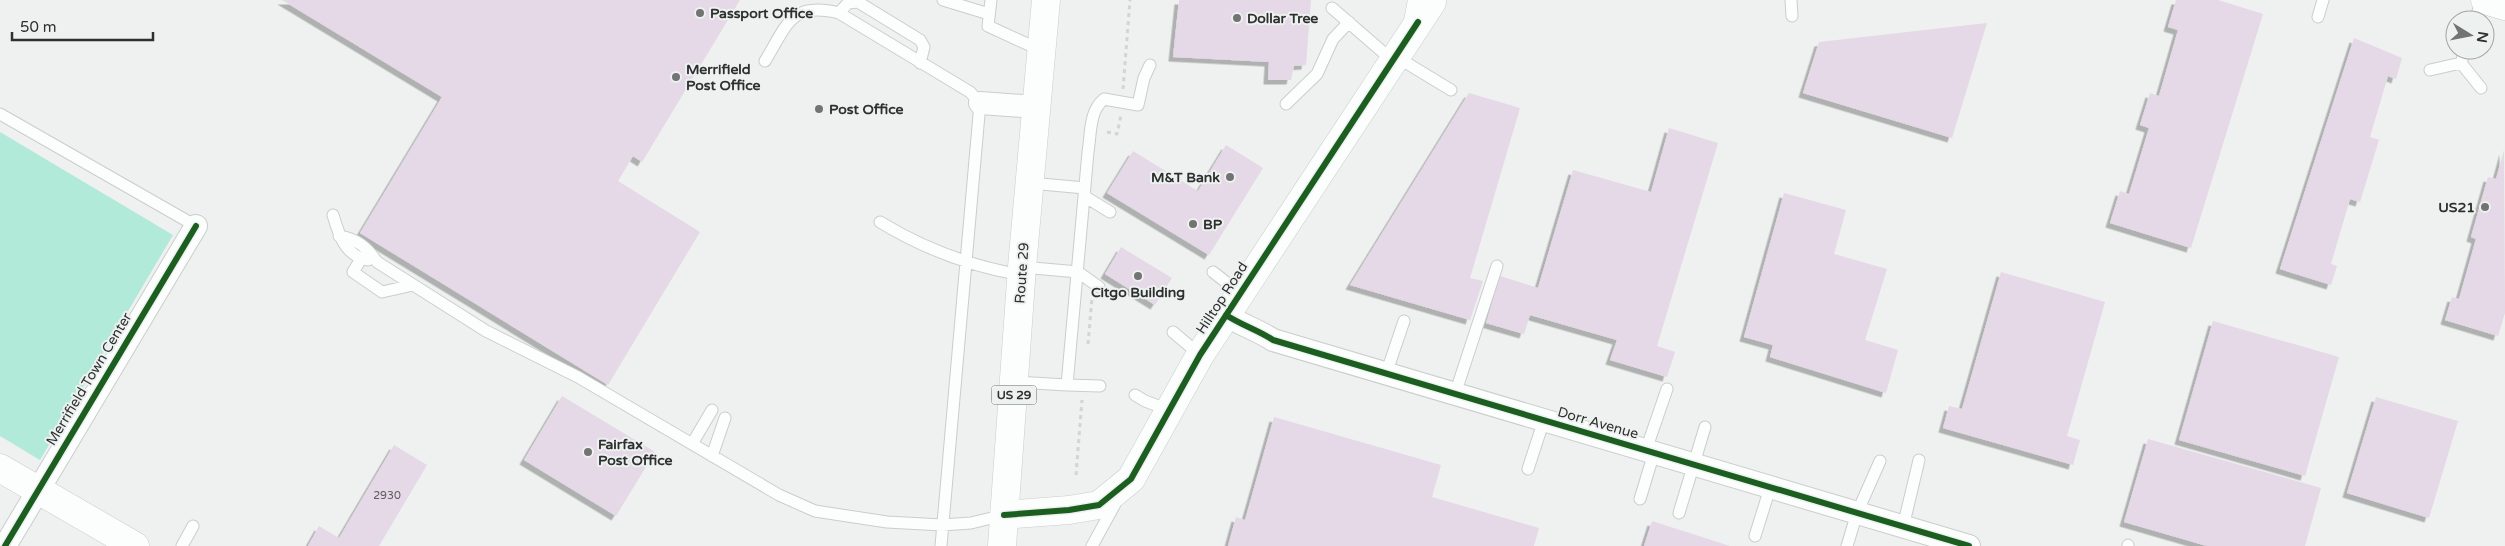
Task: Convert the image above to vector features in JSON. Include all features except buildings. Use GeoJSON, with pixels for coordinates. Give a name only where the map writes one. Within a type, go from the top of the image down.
{"type":"FeatureCollection","features":[{"type":"Feature","properties":{"kind":"street","name":"Route 29"},"geometry":{"type":"LineString","coordinates":[[1002,546],[1022,271],[1046,0]]}},
{"type":"Feature","properties":{"kind":"street","name":"Hilltop Road"},"geometry":{"type":"LineString","coordinates":[[1004,515],[1069,510],[1099,505],[1131,479],[1200,354],[1394,58],[1420,11],[1434,0]]}},
{"type":"Feature","properties":{"kind":"street"},"geometry":{"type":"LineString","coordinates":[[980,103],[1036,107]]}},
{"type":"Feature","properties":{"kind":"street","name":"Merrifield Town Center"},"geometry":{"type":"LineString","coordinates":[[5,546],[196,226]]}},
{"type":"Feature","properties":{"kind":"street","name":"Dorr Avenue"},"geometry":{"type":"LineString","coordinates":[[1233,304],[1245,328],[1259,331],[1273,340],[1956,544]]}},
{"type":"Feature","properties":{"kind":"street"},"geometry":{"type":"LineString","coordinates":[[0,468],[135,546]]}},
{"type":"Feature","properties":{"kind":"lane"},"geometry":{"type":"LineString","coordinates":[[943,0],[989,14]]}},
{"type":"Feature","properties":{"kind":"lane"},"geometry":{"type":"LineString","coordinates":[[991,0],[988,26],[1042,51]]}},
{"type":"Feature","properties":{"kind":"lane"},"geometry":{"type":"LineString","coordinates":[[1791,0],[1792,16]]}},
{"type":"Feature","properties":{"kind":"lane"},"geometry":{"type":"LineString","coordinates":[[2318,17],[2323,0]]}},
{"type":"Feature","properties":{"kind":"lane"},"geometry":{"type":"LineString","coordinates":[[839,13],[848,4],[858,2],[920,40],[924,47],[920,63]]}},
{"type":"Feature","properties":{"kind":"lane"},"geometry":{"type":"LineString","coordinates":[[765,61],[792,17],[807,10],[820,8],[839,13],[970,92],[980,103],[941,546]]}},
{"type":"Feature","properties":{"kind":"lane"},"geometry":{"type":"LineString","coordinates":[[1332,8],[1356,30],[1394,58],[1451,90]]}},
{"type":"Feature","properties":{"kind":"lane"},"geometry":{"type":"LineString","coordinates":[[1286,104],[1317,74],[1333,39],[1349,22]]}},
{"type":"Feature","properties":{"kind":"lane"},"geometry":{"type":"LineString","coordinates":[[2461,64],[2462,60]]}},
{"type":"Feature","properties":{"kind":"lane"},"geometry":{"type":"LineString","coordinates":[[2430,70],[2461,64]]}},
{"type":"Feature","properties":{"kind":"lane"},"geometry":{"type":"LineString","coordinates":[[2461,64],[2481,88]]}},
{"type":"Feature","properties":{"kind":"lane"},"geometry":{"type":"LineString","coordinates":[[1067,385],[1088,152],[1096,105],[1104,100],[1138,105],[1144,78],[1150,65]]}},
{"type":"Feature","properties":{"kind":"lane"},"geometry":{"type":"LineString","coordinates":[[0,114],[196,226]]}},
{"type":"Feature","properties":{"kind":"lane"},"geometry":{"type":"LineString","coordinates":[[1030,183],[1085,192],[1110,212]]}},
{"type":"Feature","properties":{"kind":"lane"},"geometry":{"type":"LineString","coordinates":[[333,215],[339,236],[346,248],[361,259],[377,262],[486,331],[578,377],[779,495],[815,511],[870,520],[942,525],[971,523],[1004,515]]}},
{"type":"Feature","properties":{"kind":"lane"},"geometry":{"type":"LineString","coordinates":[[880,222],[923,244],[989,270],[1078,272],[1099,287]]}},
{"type":"Feature","properties":{"kind":"lane"},"geometry":{"type":"LineString","coordinates":[[339,236],[353,239],[368,248],[377,262]]}},
{"type":"Feature","properties":{"kind":"lane"},"geometry":{"type":"LineString","coordinates":[[361,259],[353,272],[382,292],[413,285]]}},
{"type":"Feature","properties":{"kind":"lane"},"geometry":{"type":"LineString","coordinates":[[1455,394],[1497,266]]}},
{"type":"Feature","properties":{"kind":"lane"},"geometry":{"type":"LineString","coordinates":[[1213,272],[1233,304]]}},
{"type":"Feature","properties":{"kind":"lane"},"geometry":{"type":"LineString","coordinates":[[1386,374],[1404,321]]}},
{"type":"Feature","properties":{"kind":"lane"},"geometry":{"type":"LineString","coordinates":[[1172,332],[1200,354]]}},
{"type":"Feature","properties":{"kind":"lane"},"geometry":{"type":"LineString","coordinates":[[1015,382],[1100,386]]}},
{"type":"Feature","properties":{"kind":"lane"},"geometry":{"type":"LineString","coordinates":[[1640,499],[1650,452],[1668,389]]}},
{"type":"Feature","properties":{"kind":"lane"},"geometry":{"type":"LineString","coordinates":[[1135,395],[1169,410]]}},
{"type":"Feature","properties":{"kind":"lane"},"geometry":{"type":"LineString","coordinates":[[692,444],[712,410]]}},
{"type":"Feature","properties":{"kind":"lane"},"geometry":{"type":"LineString","coordinates":[[712,456],[725,418]]}},
{"type":"Feature","properties":{"kind":"lane"},"geometry":{"type":"LineString","coordinates":[[1528,468],[1544,420]]}},
{"type":"Feature","properties":{"kind":"lane"},"geometry":{"type":"LineString","coordinates":[[1679,512],[1705,427]]}},
{"type":"Feature","properties":{"kind":"lane"},"geometry":{"type":"LineString","coordinates":[[1903,527],[1919,460]]}},
{"type":"Feature","properties":{"kind":"lane"},"geometry":{"type":"LineString","coordinates":[[1847,546],[1857,513],[1880,461]]}},
{"type":"Feature","properties":{"kind":"lane"},"geometry":{"type":"LineString","coordinates":[[1092,546],[1106,518],[1131,479]]}},
{"type":"Feature","properties":{"kind":"lane"},"geometry":{"type":"LineString","coordinates":[[1755,536],[1770,488]]}},
{"type":"Feature","properties":{"kind":"lane"},"geometry":{"type":"LineString","coordinates":[[182,546],[193,526]]}},
{"type":"Feature","properties":{"kind":"path"},"geometry":{"type":"LineString","coordinates":[[1121,101],[1130,0]]}},
{"type":"Feature","properties":{"kind":"green space"},"geometry":{"type":"Polygon","coordinates":[[[0,132],[173,235],[40,460],[0,436],[0,132]]]}},
{"type":"Feature","properties":{"kind":"cycle path"},"geometry":{"type":"LineString","coordinates":[[1004,515],[1069,510],[1099,505],[1131,479],[1200,355],[1418,22]]}},
{"type":"Feature","properties":{"kind":"cycle path"},"geometry":{"type":"LineString","coordinates":[[5,546],[196,226]]}},
{"type":"Feature","properties":{"kind":"cycle path"},"geometry":{"type":"LineString","coordinates":[[1226,315],[1273,340],[1969,546]]}},
{"type":"Feature","properties":{"kind":"place","name":"Passport Office"},"geometry":{"type":"Point","coordinates":[700,13]}},
{"type":"Feature","properties":{"kind":"place","name":"Dollar Tree"},"geometry":{"type":"Point","coordinates":[1237,18]}},
{"type":"Feature","properties":{"kind":"place","name":"Merrifield Post Office"},"geometry":{"type":"Point","coordinates":[676,77]}},
{"type":"Feature","properties":{"kind":"place","name":"Post Office"},"geometry":{"type":"Point","coordinates":[819,109]}},
{"type":"Feature","properties":{"kind":"place","name":"M&T Bank"},"geometry":{"type":"Point","coordinates":[1230,177]}},
{"type":"Feature","properties":{"kind":"place","name":"US21"},"geometry":{"type":"Point","coordinates":[2485,207]}},
{"type":"Feature","properties":{"kind":"place","name":"BP"},"geometry":{"type":"Point","coordinates":[1193,224]}},
{"type":"Feature","properties":{"kind":"place","name":"Citgo Building"},"geometry":{"type":"Point","coordinates":[1138,276]}},
{"type":"Feature","properties":{"kind":"place","name":"Fairfax Post Office"},"geometry":{"type":"Point","coordinates":[588,452]}}]}
